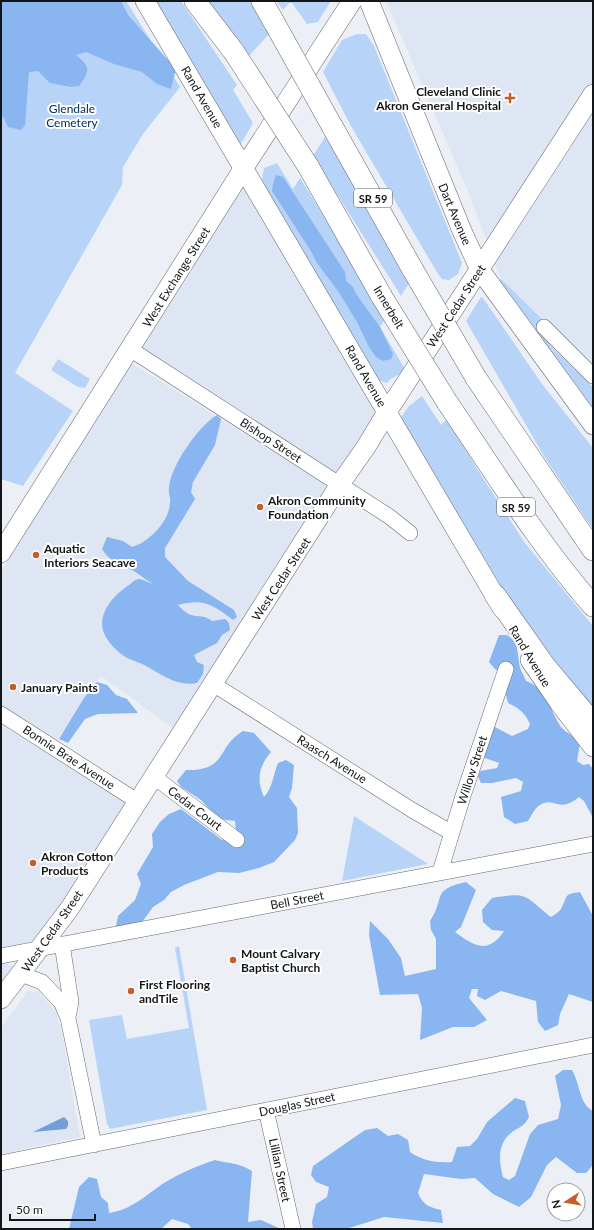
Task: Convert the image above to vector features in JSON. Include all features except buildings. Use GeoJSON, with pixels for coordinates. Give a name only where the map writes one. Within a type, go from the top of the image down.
{"type":"FeatureCollection","features":[{"type":"Feature","properties":{"kind":"highway","name":"Innerbelt"},"geometry":{"type":"LineString","coordinates":[[195,1],[234,52],[308,166],[382,297],[447,402],[519,512],[564,572],[593,606]]}},
{"type":"Feature","properties":{"kind":"highway","name":"SR 59"},"geometry":{"type":"LineString","coordinates":[[262,1],[413,270],[476,378],[593,550]]}},
{"type":"Feature","properties":{"kind":"highway"},"geometry":{"type":"LineString","coordinates":[[495,595],[545,666],[593,723]]}},
{"type":"Feature","properties":{"kind":"main road","name":"Rand Avenue"},"geometry":{"type":"LineString","coordinates":[[145,1],[495,595],[522,646],[560,704],[593,747]]}},
{"type":"Feature","properties":{"kind":"main road","name":"West Exchange Street"},"geometry":{"type":"LineString","coordinates":[[1,553],[243,169],[352,1]]}},
{"type":"Feature","properties":{"kind":"main road","name":"Dart Avenue"},"geometry":{"type":"LineString","coordinates":[[369,1],[459,224],[480,270],[593,425]]}},
{"type":"Feature","properties":{"kind":"main road","name":"West Cedar Street"},"geometry":{"type":"LineString","coordinates":[[1,999],[70,908],[340,484],[366,447],[387,412],[593,94]]}},
{"type":"Feature","properties":{"kind":"street"},"geometry":{"type":"LineString","coordinates":[[544,327],[593,376]]}},
{"type":"Feature","properties":{"kind":"street","name":"Bishop Street"},"geometry":{"type":"LineString","coordinates":[[130,349],[340,484],[390,517],[410,533]]}},
{"type":"Feature","properties":{"kind":"street","name":"Willow Street"},"geometry":{"type":"LineString","coordinates":[[440,872],[506,669]]}},
{"type":"Feature","properties":{"kind":"street","name":"Raasch Avenue"},"geometry":{"type":"LineString","coordinates":[[213,684],[412,810],[452,833]]}},
{"type":"Feature","properties":{"kind":"street","name":"Bonnie Brae Avenue"},"geometry":{"type":"LineString","coordinates":[[1,714],[137,802]]}},
{"type":"Feature","properties":{"kind":"street","name":"Cedar Court"},"geometry":{"type":"LineString","coordinates":[[153,776],[237,840]]}},
{"type":"Feature","properties":{"kind":"street","name":"Bell Street"},"geometry":{"type":"LineString","coordinates":[[1,956],[593,844]]}},
{"type":"Feature","properties":{"kind":"street"},"geometry":{"type":"LineString","coordinates":[[62,944],[71,1002],[68,1018]]}},
{"type":"Feature","properties":{"kind":"street"},"geometry":{"type":"LineString","coordinates":[[21,974],[42,982],[61,1002],[68,1018],[94,1145]]}},
{"type":"Feature","properties":{"kind":"street","name":"Douglas Street"},"geometry":{"type":"LineString","coordinates":[[1,1163],[593,1045]]}},
{"type":"Feature","properties":{"kind":"street","name":"Lillian Street"},"geometry":{"type":"LineString","coordinates":[[266,1110],[292,1229]]}},
{"type":"Feature","properties":{"kind":"shaded area"},"geometry":{"type":"Polygon","coordinates":[[[1,1],[121,1],[128,15],[176,69],[171,89],[157,84],[142,72],[114,64],[86,52],[76,55],[84,63],[87,69],[87,73],[79,86],[71,87],[50,83],[38,71],[29,72],[25,125],[21,130],[8,127],[4,118],[1,116],[1,1]]]}},
{"type":"Feature","properties":{"kind":"shaded area","name":"Cleveland Clinic Akron General Hospital"},"geometry":{"type":"Polygon","coordinates":[[[386,1],[593,1],[593,368],[501,279],[469,194],[386,1]]]}},
{"type":"Feature","properties":{"kind":"shaded area"},"geometry":{"type":"Polygon","coordinates":[[[243,169],[387,412],[340,484],[130,349],[243,169]]]}},
{"type":"Feature","properties":{"kind":"shaded area"},"geometry":{"type":"Polygon","coordinates":[[[276,175],[283,177],[345,272],[346,281],[353,287],[356,294],[380,327],[393,354],[391,359],[383,361],[376,357],[369,347],[357,322],[338,291],[317,263],[311,251],[272,191],[276,175]]]}},
{"type":"Feature","properties":{"kind":"shaded area"},"geometry":{"type":"Polygon","coordinates":[[[130,362],[326,485],[325,496],[177,731],[101,676],[56,742],[136,793],[43,939],[1,949],[1,571],[130,362]]]}},
{"type":"Feature","properties":{"kind":"shaded area"},"geometry":{"type":"Polygon","coordinates":[[[217,415],[221,419],[215,445],[193,482],[191,492],[195,499],[165,548],[165,557],[188,581],[234,610],[237,617],[233,620],[220,610],[208,604],[195,602],[178,605],[188,614],[207,618],[212,621],[225,619],[229,623],[230,630],[222,635],[217,643],[194,655],[197,662],[204,665],[203,674],[197,683],[190,684],[177,682],[129,659],[114,648],[108,641],[103,630],[102,623],[105,610],[113,598],[136,580],[141,579],[153,584],[132,570],[111,559],[102,549],[107,537],[123,541],[132,547],[145,541],[157,530],[162,524],[169,510],[169,490],[174,469],[194,437],[210,420],[217,415]]]}},
{"type":"Feature","properties":{"kind":"shaded area"},"geometry":{"type":"Polygon","coordinates":[[[499,635],[507,635],[516,642],[520,668],[526,681],[538,688],[561,727],[580,743],[577,761],[583,765],[589,764],[593,769],[593,818],[584,801],[579,797],[572,802],[562,805],[549,802],[540,805],[533,812],[528,821],[515,824],[504,817],[501,797],[521,791],[523,782],[516,778],[492,783],[481,783],[478,777],[480,771],[497,768],[499,763],[485,758],[483,754],[490,729],[495,727],[512,736],[528,729],[530,724],[521,711],[508,703],[506,695],[508,677],[495,669],[489,662],[499,635]]]}},
{"type":"Feature","properties":{"kind":"shaded area"},"geometry":{"type":"Polygon","coordinates":[[[97,682],[107,685],[116,695],[127,699],[138,713],[98,714],[85,719],[68,743],[59,739],[84,698],[97,682]]]}},
{"type":"Feature","properties":{"kind":"shaded area"},"geometry":{"type":"Polygon","coordinates":[[[243,731],[254,733],[271,752],[261,768],[260,773],[260,785],[264,797],[271,785],[278,763],[286,760],[294,765],[292,788],[289,797],[297,808],[298,833],[295,840],[274,862],[259,868],[239,873],[218,872],[184,885],[171,892],[164,900],[153,907],[143,921],[127,927],[116,926],[118,916],[135,900],[141,884],[137,874],[153,847],[152,834],[160,822],[169,814],[181,809],[222,840],[236,833],[235,821],[218,819],[201,800],[181,787],[177,781],[186,770],[209,767],[220,757],[235,737],[243,731]]]}},
{"type":"Feature","properties":{"kind":"shaded area"},"geometry":{"type":"Polygon","coordinates":[[[466,882],[476,890],[461,927],[455,932],[468,941],[481,946],[486,946],[492,943],[498,939],[504,931],[492,930],[483,922],[482,910],[492,898],[513,895],[525,897],[551,917],[561,909],[568,895],[580,892],[593,916],[593,1002],[569,994],[560,1014],[558,1025],[545,1031],[538,1022],[536,1001],[501,991],[485,1000],[477,996],[478,989],[472,989],[469,998],[487,1020],[474,1027],[453,1027],[420,1040],[422,1008],[418,994],[380,995],[369,935],[370,921],[388,939],[401,958],[405,976],[436,969],[436,939],[431,930],[430,921],[435,913],[440,896],[443,892],[447,888],[466,882]]]}},
{"type":"Feature","properties":{"kind":"shaded area"},"geometry":{"type":"Polygon","coordinates":[[[5,963],[14,967],[1,988],[1,964],[5,963]]]}},
{"type":"Feature","properties":{"kind":"shaded area"},"geometry":{"type":"Polygon","coordinates":[[[28,991],[39,992],[56,1012],[62,1033],[80,1137],[1,1154],[1,1028],[28,991]]]}},
{"type":"Feature","properties":{"kind":"shaded area"},"geometry":{"type":"Polygon","coordinates":[[[563,1070],[572,1070],[582,1098],[588,1108],[593,1111],[593,1165],[586,1173],[577,1173],[556,1157],[547,1165],[531,1197],[519,1207],[493,1194],[475,1178],[461,1179],[424,1174],[418,1193],[427,1205],[441,1210],[443,1223],[384,1217],[346,1229],[313,1229],[312,1222],[316,1204],[327,1197],[329,1187],[316,1182],[311,1175],[313,1166],[365,1130],[377,1128],[388,1136],[398,1134],[408,1140],[410,1152],[420,1158],[430,1161],[452,1162],[457,1147],[470,1146],[477,1139],[487,1122],[515,1098],[525,1101],[529,1117],[527,1121],[506,1137],[501,1148],[500,1159],[503,1177],[509,1180],[515,1176],[530,1134],[538,1125],[558,1119],[561,1105],[555,1076],[563,1070]]]}},
{"type":"Feature","properties":{"kind":"shaded area"},"geometry":{"type":"Polygon","coordinates":[[[64,1117],[68,1121],[68,1126],[66,1129],[33,1132],[64,1117]]]}},
{"type":"Feature","properties":{"kind":"shaded area"},"geometry":{"type":"Polygon","coordinates":[[[215,1160],[238,1165],[252,1171],[248,1222],[261,1220],[281,1229],[192,1229],[188,1224],[172,1219],[161,1229],[69,1229],[79,1187],[89,1177],[97,1179],[101,1197],[108,1203],[109,1213],[124,1209],[176,1176],[215,1160]]]}},
{"type":"Feature","properties":{"kind":"green space","name":"Glendale Cemetery"},"geometry":{"type":"Polygon","coordinates":[[[73,1],[126,1],[180,87],[143,134],[123,167],[122,185],[15,373],[73,411],[23,486],[1,479],[1,18],[73,1]]]}},
{"type":"Feature","properties":{"kind":"green space"},"geometry":{"type":"Polygon","coordinates":[[[153,1],[181,1],[237,85],[233,90],[253,123],[239,147],[153,1]]]}},
{"type":"Feature","properties":{"kind":"green space"},"geometry":{"type":"Polygon","coordinates":[[[205,1],[252,1],[270,33],[248,57],[205,1]]]}},
{"type":"Feature","properties":{"kind":"green space"},"geometry":{"type":"Polygon","coordinates":[[[276,1],[331,1],[318,22],[307,24],[292,3],[289,3],[283,10],[276,1]]]}},
{"type":"Feature","properties":{"kind":"green space"},"geometry":{"type":"Polygon","coordinates":[[[357,34],[366,34],[374,46],[462,263],[458,274],[449,280],[442,279],[438,274],[352,128],[323,72],[342,40],[357,34]]]}},
{"type":"Feature","properties":{"kind":"green space"},"geometry":{"type":"Polygon","coordinates":[[[328,132],[413,277],[401,296],[313,156],[328,132]]]}},
{"type":"Feature","properties":{"kind":"green space"},"geometry":{"type":"Polygon","coordinates":[[[277,163],[293,189],[300,178],[386,317],[380,327],[405,369],[387,383],[378,380],[267,190],[262,179],[264,168],[277,163]]]}},
{"type":"Feature","properties":{"kind":"green space"},"geometry":{"type":"Polygon","coordinates":[[[501,279],[544,321],[540,329],[551,347],[593,387],[593,412],[496,281],[501,279]]]}},
{"type":"Feature","properties":{"kind":"green space"},"geometry":{"type":"Polygon","coordinates":[[[481,297],[542,384],[593,448],[593,529],[545,458],[466,321],[481,297]]]}},
{"type":"Feature","properties":{"kind":"green space"},"geometry":{"type":"Polygon","coordinates":[[[58,359],[90,379],[85,388],[78,387],[51,370],[58,359]]]}},
{"type":"Feature","properties":{"kind":"green space"},"geometry":{"type":"Polygon","coordinates":[[[422,396],[441,425],[447,419],[525,543],[593,626],[593,716],[527,634],[400,419],[409,406],[422,396]]]}},
{"type":"Feature","properties":{"kind":"green space"},"geometry":{"type":"Polygon","coordinates":[[[354,816],[428,864],[342,881],[354,816]]]}},
{"type":"Feature","properties":{"kind":"green space"},"geometry":{"type":"Polygon","coordinates":[[[179,946],[207,1110],[110,1129],[107,1124],[89,1020],[122,1015],[127,1039],[189,1028],[175,948],[179,946]]]}},
{"type":"Feature","properties":{"kind":"place","name":"Cleveland Clinic Akron General Hospital"},"geometry":{"type":"Point","coordinates":[510,98]}},
{"type":"Feature","properties":{"kind":"place","name":"Akron Community Foundation"},"geometry":{"type":"Point","coordinates":[260,507]}},
{"type":"Feature","properties":{"kind":"place","name":"Aquatic Interiors Seacave"},"geometry":{"type":"Point","coordinates":[36,555]}},
{"type":"Feature","properties":{"kind":"place","name":"January Paints"},"geometry":{"type":"Point","coordinates":[13,687]}},
{"type":"Feature","properties":{"kind":"place","name":"Akron Cotton Products"},"geometry":{"type":"Point","coordinates":[33,863]}},
{"type":"Feature","properties":{"kind":"place","name":"Mount Calvary Baptist Church"},"geometry":{"type":"Point","coordinates":[233,960]}},
{"type":"Feature","properties":{"kind":"place","name":"First Flooring andTile"},"geometry":{"type":"Point","coordinates":[131,991]}}]}
